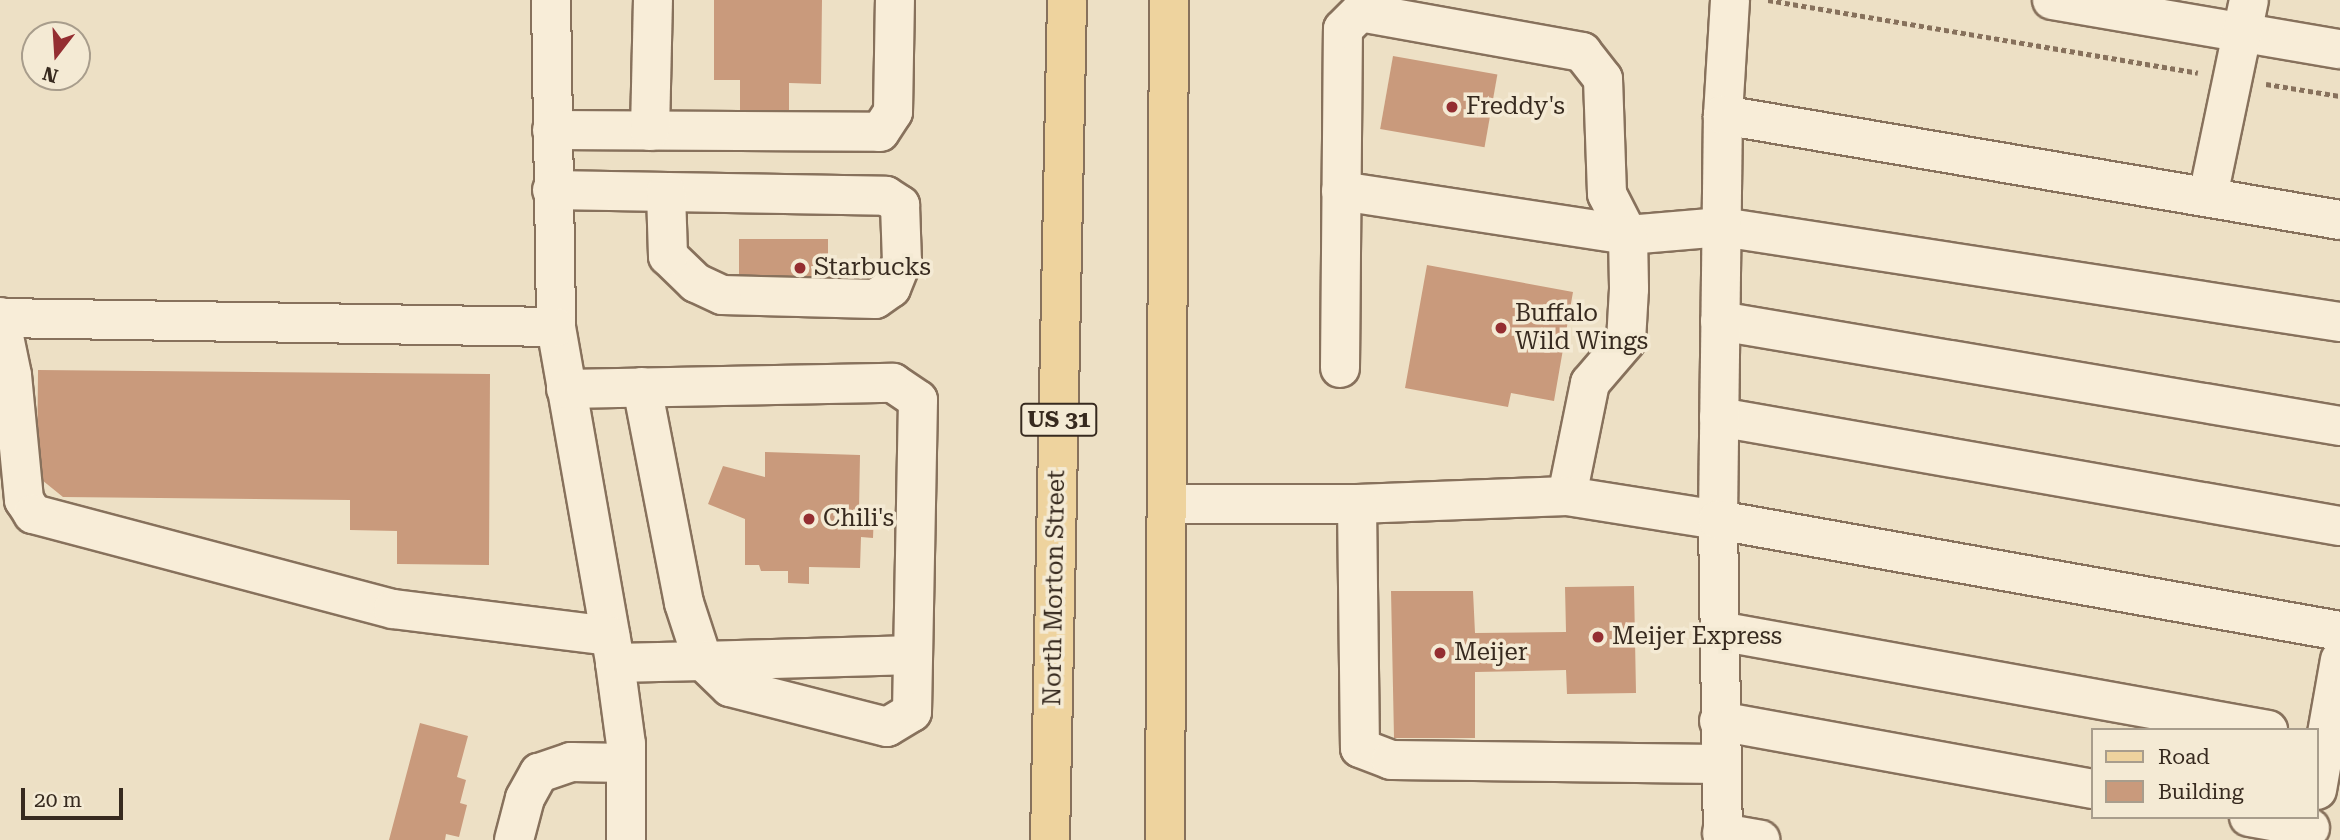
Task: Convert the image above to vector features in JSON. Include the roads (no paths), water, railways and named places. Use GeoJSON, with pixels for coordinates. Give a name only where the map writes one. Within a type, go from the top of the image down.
{"type":"FeatureCollection","features":[{"type":"Feature","properties":{"kind":"main road","name":"North Morton Street"},"geometry":{"type":"LineString","coordinates":[[1050,840],[1067,0]]}},
{"type":"Feature","properties":{"kind":"main road"},"geometry":{"type":"LineString","coordinates":[[1166,840],[1168,0]]}},
{"type":"Feature","properties":{"kind":"street"},"geometry":{"type":"LineString","coordinates":[[551,0],[556,327],[613,650],[626,763],[626,840]]}},
{"type":"Feature","properties":{"kind":"street"},"geometry":{"type":"LineString","coordinates":[[650,131],[653,0]]}},
{"type":"Feature","properties":{"kind":"street"},"geometry":{"type":"LineString","coordinates":[[551,130],[880,132],[893,112],[895,0]]}},
{"type":"Feature","properties":{"kind":"street"},"geometry":{"type":"LineString","coordinates":[[1730,0],[1723,115],[1720,321],[1719,764],[1723,837],[1760,840]]}},
{"type":"Feature","properties":{"kind":"street"},"geometry":{"type":"LineString","coordinates":[[2052,0],[2244,17],[2340,49]]}},
{"type":"Feature","properties":{"kind":"street"},"geometry":{"type":"LineString","coordinates":[[1340,368],[1343,29],[1360,12],[1581,52],[1603,79],[1607,194],[1628,235],[1626,341],[1590,383],[1567,496]]}},
{"type":"Feature","properties":{"kind":"street"},"geometry":{"type":"LineString","coordinates":[[2208,195],[2244,17]]}},
{"type":"Feature","properties":{"kind":"street"},"geometry":{"type":"LineString","coordinates":[[1723,115],[2208,195],[2340,220]]}},
{"type":"Feature","properties":{"kind":"street"},"geometry":{"type":"LineString","coordinates":[[552,190],[666,192],[886,196],[900,205],[902,261],[891,288],[875,299],[722,295],[696,284],[668,256],[666,192]]}},
{"type":"Feature","properties":{"kind":"street"},"geometry":{"type":"LineString","coordinates":[[1341,191],[1628,235],[1722,227],[2340,322]]}},
{"type":"Feature","properties":{"kind":"street"},"geometry":{"type":"LineString","coordinates":[[556,327],[0,318],[12,375],[24,500],[33,514],[393,609],[613,650],[703,662],[913,655]]}},
{"type":"Feature","properties":{"kind":"street"},"geometry":{"type":"LineString","coordinates":[[1720,321],[2340,426]]}},
{"type":"Feature","properties":{"kind":"street"},"geometry":{"type":"LineString","coordinates":[[566,389],[642,387],[893,383],[918,400],[912,712],[887,727],[730,687],[703,662],[684,603],[642,387]]}},
{"type":"Feature","properties":{"kind":"street"},"geometry":{"type":"LineString","coordinates":[[1719,417],[2340,526]]}},
{"type":"Feature","properties":{"kind":"street"},"geometry":{"type":"LineString","coordinates":[[1167,503],[1357,505],[1567,496],[1718,520],[2340,631]]}},
{"type":"Feature","properties":{"kind":"street"},"geometry":{"type":"LineString","coordinates":[[1357,505],[1360,748],[1391,760],[1719,764]]}},
{"type":"Feature","properties":{"kind":"street"},"geometry":{"type":"LineString","coordinates":[[1718,631],[2257,728]]}},
{"type":"Feature","properties":{"kind":"street"},"geometry":{"type":"LineString","coordinates":[[2319,770],[2322,739],[2340,660]]}},
{"type":"Feature","properties":{"kind":"street"},"geometry":{"type":"LineString","coordinates":[[1719,721],[2092,789]]}},
{"type":"Feature","properties":{"kind":"street"},"geometry":{"type":"LineString","coordinates":[[514,840],[525,798],[539,773],[570,762],[626,763]]}},
{"type":"Feature","properties":{"kind":"street"},"geometry":{"type":"LineString","coordinates":[[2259,819],[2310,829]]}},
{"type":"Feature","properties":{"kind":"place","name":"Freddy's"},"geometry":{"type":"Point","coordinates":[1452,107]}},
{"type":"Feature","properties":{"kind":"place","name":"Starbucks"},"geometry":{"type":"Point","coordinates":[800,268]}},
{"type":"Feature","properties":{"kind":"place","name":"Buffalo Wild Wings"},"geometry":{"type":"Point","coordinates":[1501,328]}},
{"type":"Feature","properties":{"kind":"place","name":"Chili's"},"geometry":{"type":"Point","coordinates":[809,519]}},
{"type":"Feature","properties":{"kind":"place","name":"Meijer Express"},"geometry":{"type":"Point","coordinates":[1598,637]}},
{"type":"Feature","properties":{"kind":"place","name":"Meijer"},"geometry":{"type":"Point","coordinates":[1440,653]}}]}
